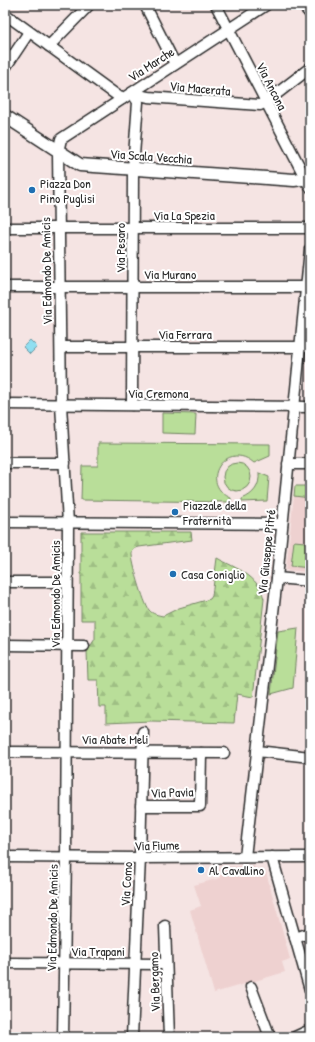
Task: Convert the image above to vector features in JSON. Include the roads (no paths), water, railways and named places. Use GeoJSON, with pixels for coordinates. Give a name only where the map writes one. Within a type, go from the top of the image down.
{"type":"FeatureCollection","features":[{"type":"Feature","properties":{"kind":"street"},"geometry":{"type":"LineString","coordinates":[[49,46],[89,5]]}},
{"type":"Feature","properties":{"kind":"street"},"geometry":{"type":"LineString","coordinates":[[145,5],[175,64]]}},
{"type":"Feature","properties":{"kind":"street","name":"Via Ancona"},"geometry":{"type":"LineString","coordinates":[[216,5],[309,181]]}},
{"type":"Feature","properties":{"kind":"street","name":"Via Marche"},"geometry":{"type":"LineString","coordinates":[[58,152],[61,139],[266,5]]}},
{"type":"Feature","properties":{"kind":"street"},"geometry":{"type":"LineString","coordinates":[[304,5],[310,12]]}},
{"type":"Feature","properties":{"kind":"street"},"geometry":{"type":"LineString","coordinates":[[5,14],[122,99]]}},
{"type":"Feature","properties":{"kind":"street"},"geometry":{"type":"LineString","coordinates":[[5,68],[29,32]]}},
{"type":"Feature","properties":{"kind":"street"},"geometry":{"type":"LineString","coordinates":[[266,102],[310,68]]}},
{"type":"Feature","properties":{"kind":"street","name":"Via Macerata"},"geometry":{"type":"LineString","coordinates":[[132,93],[148,97],[260,105],[266,102]]}},
{"type":"Feature","properties":{"kind":"street","name":"Via Pesaro"},"geometry":{"type":"LineString","coordinates":[[132,93],[138,102],[134,169],[132,406]]}},
{"type":"Feature","properties":{"kind":"street","name":"Via Scala Vecchia"},"geometry":{"type":"LineString","coordinates":[[5,116],[80,165],[309,181]]}},
{"type":"Feature","properties":{"kind":"street","name":"Via Edmondo De Amicis"},"geometry":{"type":"LineString","coordinates":[[58,152],[61,405],[68,523],[66,857],[63,1037]]}},
{"type":"Feature","properties":{"kind":"street","name":"Via La Spezia"},"geometry":{"type":"LineString","coordinates":[[5,228],[310,228]]}},
{"type":"Feature","properties":{"kind":"street","name":"Via Giuseppe Pitré"},"geometry":{"type":"LineString","coordinates":[[245,857],[277,578],[294,407],[305,347],[310,249]]}},
{"type":"Feature","properties":{"kind":"street","name":"Via Murano"},"geometry":{"type":"LineString","coordinates":[[5,287],[308,287]]}},
{"type":"Feature","properties":{"kind":"street","name":"Via Ferrara"},"geometry":{"type":"LineString","coordinates":[[61,347],[305,347]]}},
{"type":"Feature","properties":{"kind":"street","name":"Via Cremona"},"geometry":{"type":"LineString","coordinates":[[5,404],[310,407]]}},
{"type":"Feature","properties":{"kind":"street"},"geometry":{"type":"LineString","coordinates":[[5,463],[65,463]]}},
{"type":"Feature","properties":{"kind":"street"},"geometry":{"type":"LineString","coordinates":[[288,464],[310,464]]}},
{"type":"Feature","properties":{"kind":"street"},"geometry":{"type":"LineString","coordinates":[[5,522],[282,524]]}},
{"type":"Feature","properties":{"kind":"street"},"geometry":{"type":"LineString","coordinates":[[277,578],[310,581]]}},
{"type":"Feature","properties":{"kind":"street"},"geometry":{"type":"LineString","coordinates":[[5,582],[67,582]]}},
{"type":"Feature","properties":{"kind":"street"},"geometry":{"type":"LineString","coordinates":[[5,645],[84,646]]}},
{"type":"Feature","properties":{"kind":"street","name":"Via Como"},"geometry":{"type":"LineString","coordinates":[[132,1037],[140,858],[143,732]]}},
{"type":"Feature","properties":{"kind":"street"},"geometry":{"type":"LineString","coordinates":[[257,751],[310,757]]}},
{"type":"Feature","properties":{"kind":"street","name":"Via Abate Meli"},"geometry":{"type":"LineString","coordinates":[[5,752],[224,752]]}},
{"type":"Feature","properties":{"kind":"street","name":"Via Pavia"},"geometry":{"type":"LineString","coordinates":[[141,806],[200,806],[201,752]]}},
{"type":"Feature","properties":{"kind":"street","name":"Via Fiume"},"geometry":{"type":"LineString","coordinates":[[5,857],[310,857]]}},
{"type":"Feature","properties":{"kind":"street"},"geometry":{"type":"LineString","coordinates":[[272,857],[310,990]]}},
{"type":"Feature","properties":{"kind":"street","name":"Via Bergamo"},"geometry":{"type":"LineString","coordinates":[[165,926],[169,1037]]}},
{"type":"Feature","properties":{"kind":"street"},"geometry":{"type":"LineString","coordinates":[[295,938],[310,933]]}},
{"type":"Feature","properties":{"kind":"street","name":"Via Trapani"},"geometry":{"type":"LineString","coordinates":[[5,963],[166,964]]}},
{"type":"Feature","properties":{"kind":"street"},"geometry":{"type":"LineString","coordinates":[[251,987],[270,1037]]}},
{"type":"Feature","properties":{"kind":"street"},"geometry":{"type":"LineString","coordinates":[[295,1037],[310,1030]]}},
{"type":"Feature","properties":{"kind":"water"},"geometry":{"type":"Polygon","coordinates":[[[30,340],[37,347],[30,354],[23,347],[30,340]]]}},
{"type":"Feature","properties":{"kind":"place","name":"Piazza Don Pino Puglisi"},"geometry":{"type":"Point","coordinates":[32,190]}},
{"type":"Feature","properties":{"kind":"place","name":"Piazzale della Fraternità"},"geometry":{"type":"Point","coordinates":[175,512]}},
{"type":"Feature","properties":{"kind":"place","name":"Casa Coniglio"},"geometry":{"type":"Point","coordinates":[173,574]}},
{"type":"Feature","properties":{"kind":"place","name":"Al Cavallino"},"geometry":{"type":"Point","coordinates":[201,870]}}]}
